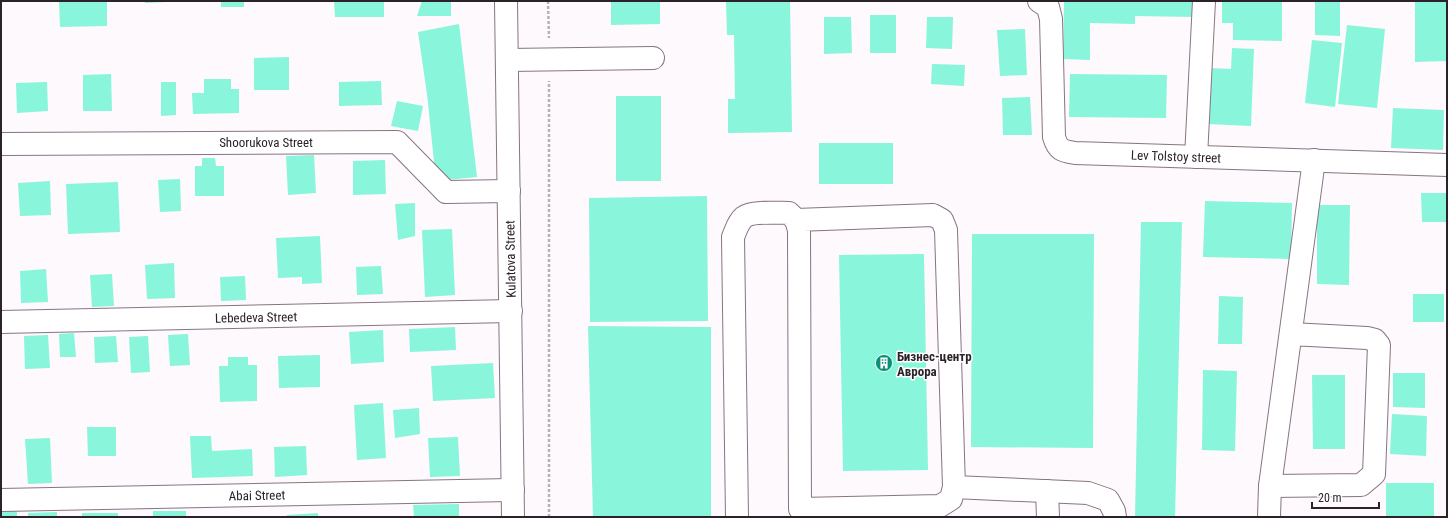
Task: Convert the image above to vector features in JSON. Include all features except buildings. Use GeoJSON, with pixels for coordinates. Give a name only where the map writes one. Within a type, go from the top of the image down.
{"type":"FeatureCollection","features":[{"type":"Feature","properties":{"kind":"street","name":"Kulatova Street"},"geometry":{"type":"LineString","coordinates":[[506,1],[513,517]]}},
{"type":"Feature","properties":{"kind":"street","name":"Lev Tolstoy street"},"geometry":{"type":"LineString","coordinates":[[1039,1],[1048,7],[1051,19],[1054,137],[1057,146],[1064,152],[1447,165]]}},
{"type":"Feature","properties":{"kind":"street"},"geometry":{"type":"LineString","coordinates":[[1196,157],[1204,1]]}},
{"type":"Feature","properties":{"kind":"street"},"geometry":{"type":"LineString","coordinates":[[507,60],[653,58]]}},
{"type":"Feature","properties":{"kind":"street","name":"Shoorukova Street"},"geometry":{"type":"LineString","coordinates":[[1,144],[396,142],[446,192],[509,192]]}},
{"type":"Feature","properties":{"kind":"street"},"geometry":{"type":"LineString","coordinates":[[1269,517],[1270,486],[1314,160]]}},
{"type":"Feature","properties":{"kind":"street"},"geometry":{"type":"LineString","coordinates":[[737,517],[733,237],[738,225],[744,217],[757,213],[789,213],[796,220],[799,230],[800,513],[941,511],[951,499],[954,487],[946,230],[942,220],[933,215],[796,220]]}},
{"type":"Feature","properties":{"kind":"street","name":"Lebedeva Street"},"geometry":{"type":"LineString","coordinates":[[1,322],[511,311]]}},
{"type":"Feature","properties":{"kind":"street"},"geometry":{"type":"LineString","coordinates":[[1270,486],[1361,485],[1374,474],[1379,345],[1375,340],[1367,338],[1291,334]]}},
{"type":"Feature","properties":{"kind":"street"},"geometry":{"type":"LineString","coordinates":[[954,487],[1088,493],[1101,496],[1108,500],[1114,511],[1115,517]]}},
{"type":"Feature","properties":{"kind":"street","name":"Abai Street"},"geometry":{"type":"LineString","coordinates":[[1,500],[512,490]]}},
{"type":"Feature","properties":{"kind":"street"},"geometry":{"type":"LineString","coordinates":[[1047,491],[1048,517]]}},
{"type":"Feature","properties":{"kind":"path"},"geometry":{"type":"LineString","coordinates":[[548,1],[549,517]]}},
{"type":"Feature","properties":{"kind":"place","name":"Бизнес-центр Аврора"},"geometry":{"type":"Point","coordinates":[884,363]}}]}
